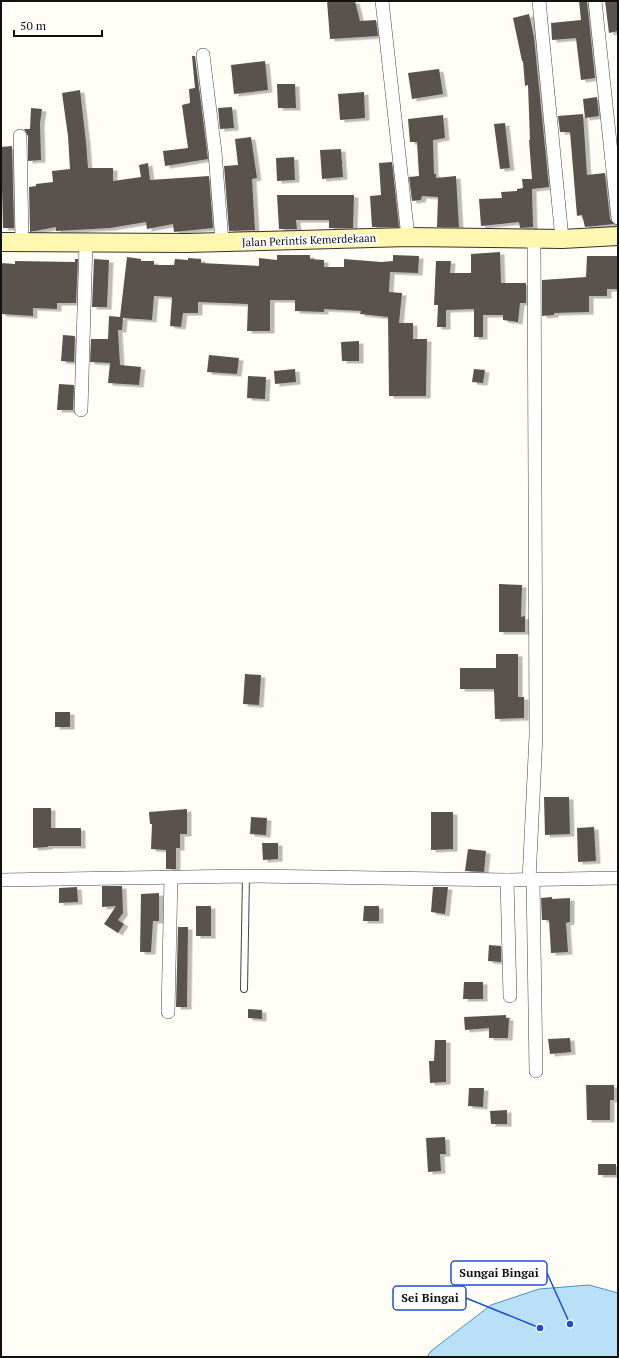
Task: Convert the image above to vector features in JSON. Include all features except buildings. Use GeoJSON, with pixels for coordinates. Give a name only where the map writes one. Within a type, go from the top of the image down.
{"type":"FeatureCollection","features":[{"type":"Feature","properties":{"kind":"street"},"geometry":{"type":"LineString","coordinates":[[382,1],[408,237]]}},
{"type":"Feature","properties":{"kind":"street"},"geometry":{"type":"LineString","coordinates":[[539,1],[562,238]]}},
{"type":"Feature","properties":{"kind":"street"},"geometry":{"type":"LineString","coordinates":[[594,1],[618,218]]}},
{"type":"Feature","properties":{"kind":"street"},"geometry":{"type":"LineString","coordinates":[[203,55],[215,152],[222,242]]}},
{"type":"Feature","properties":{"kind":"street"},"geometry":{"type":"LineString","coordinates":[[20,136],[22,241]]}},
{"type":"Feature","properties":{"kind":"street","name":"Jalan Perintis Kemerdekaan"},"geometry":{"type":"LineString","coordinates":[[1,242],[222,242],[408,237],[562,238],[618,236]]}},
{"type":"Feature","properties":{"kind":"street"},"geometry":{"type":"LineString","coordinates":[[534,238],[536,735],[531,880],[536,1071]]}},
{"type":"Feature","properties":{"kind":"street"},"geometry":{"type":"LineString","coordinates":[[80,410],[86,243]]}},
{"type":"Feature","properties":{"kind":"street"},"geometry":{"type":"LineString","coordinates":[[1,880],[246,876],[507,880],[618,878]]}},
{"type":"Feature","properties":{"kind":"street"},"geometry":{"type":"LineString","coordinates":[[168,1012],[171,878]]}},
{"type":"Feature","properties":{"kind":"street"},"geometry":{"type":"LineString","coordinates":[[507,880],[510,996]]}},
{"type":"Feature","properties":{"kind":"lane"},"geometry":{"type":"LineString","coordinates":[[244,989],[246,876]]}},
{"type":"Feature","properties":{"kind":"water"},"geometry":{"type":"Polygon","coordinates":[[[589,1285],[618,1293],[618,1357],[427,1357],[431,1351],[491,1305],[539,1289],[589,1285]]]}},
{"type":"Feature","properties":{"kind":"place","name":"Sungai Bingai"},"geometry":{"type":"Point","coordinates":[570,1324]}},
{"type":"Feature","properties":{"kind":"place","name":"Sei Bingai"},"geometry":{"type":"Point","coordinates":[540,1328]}}]}
